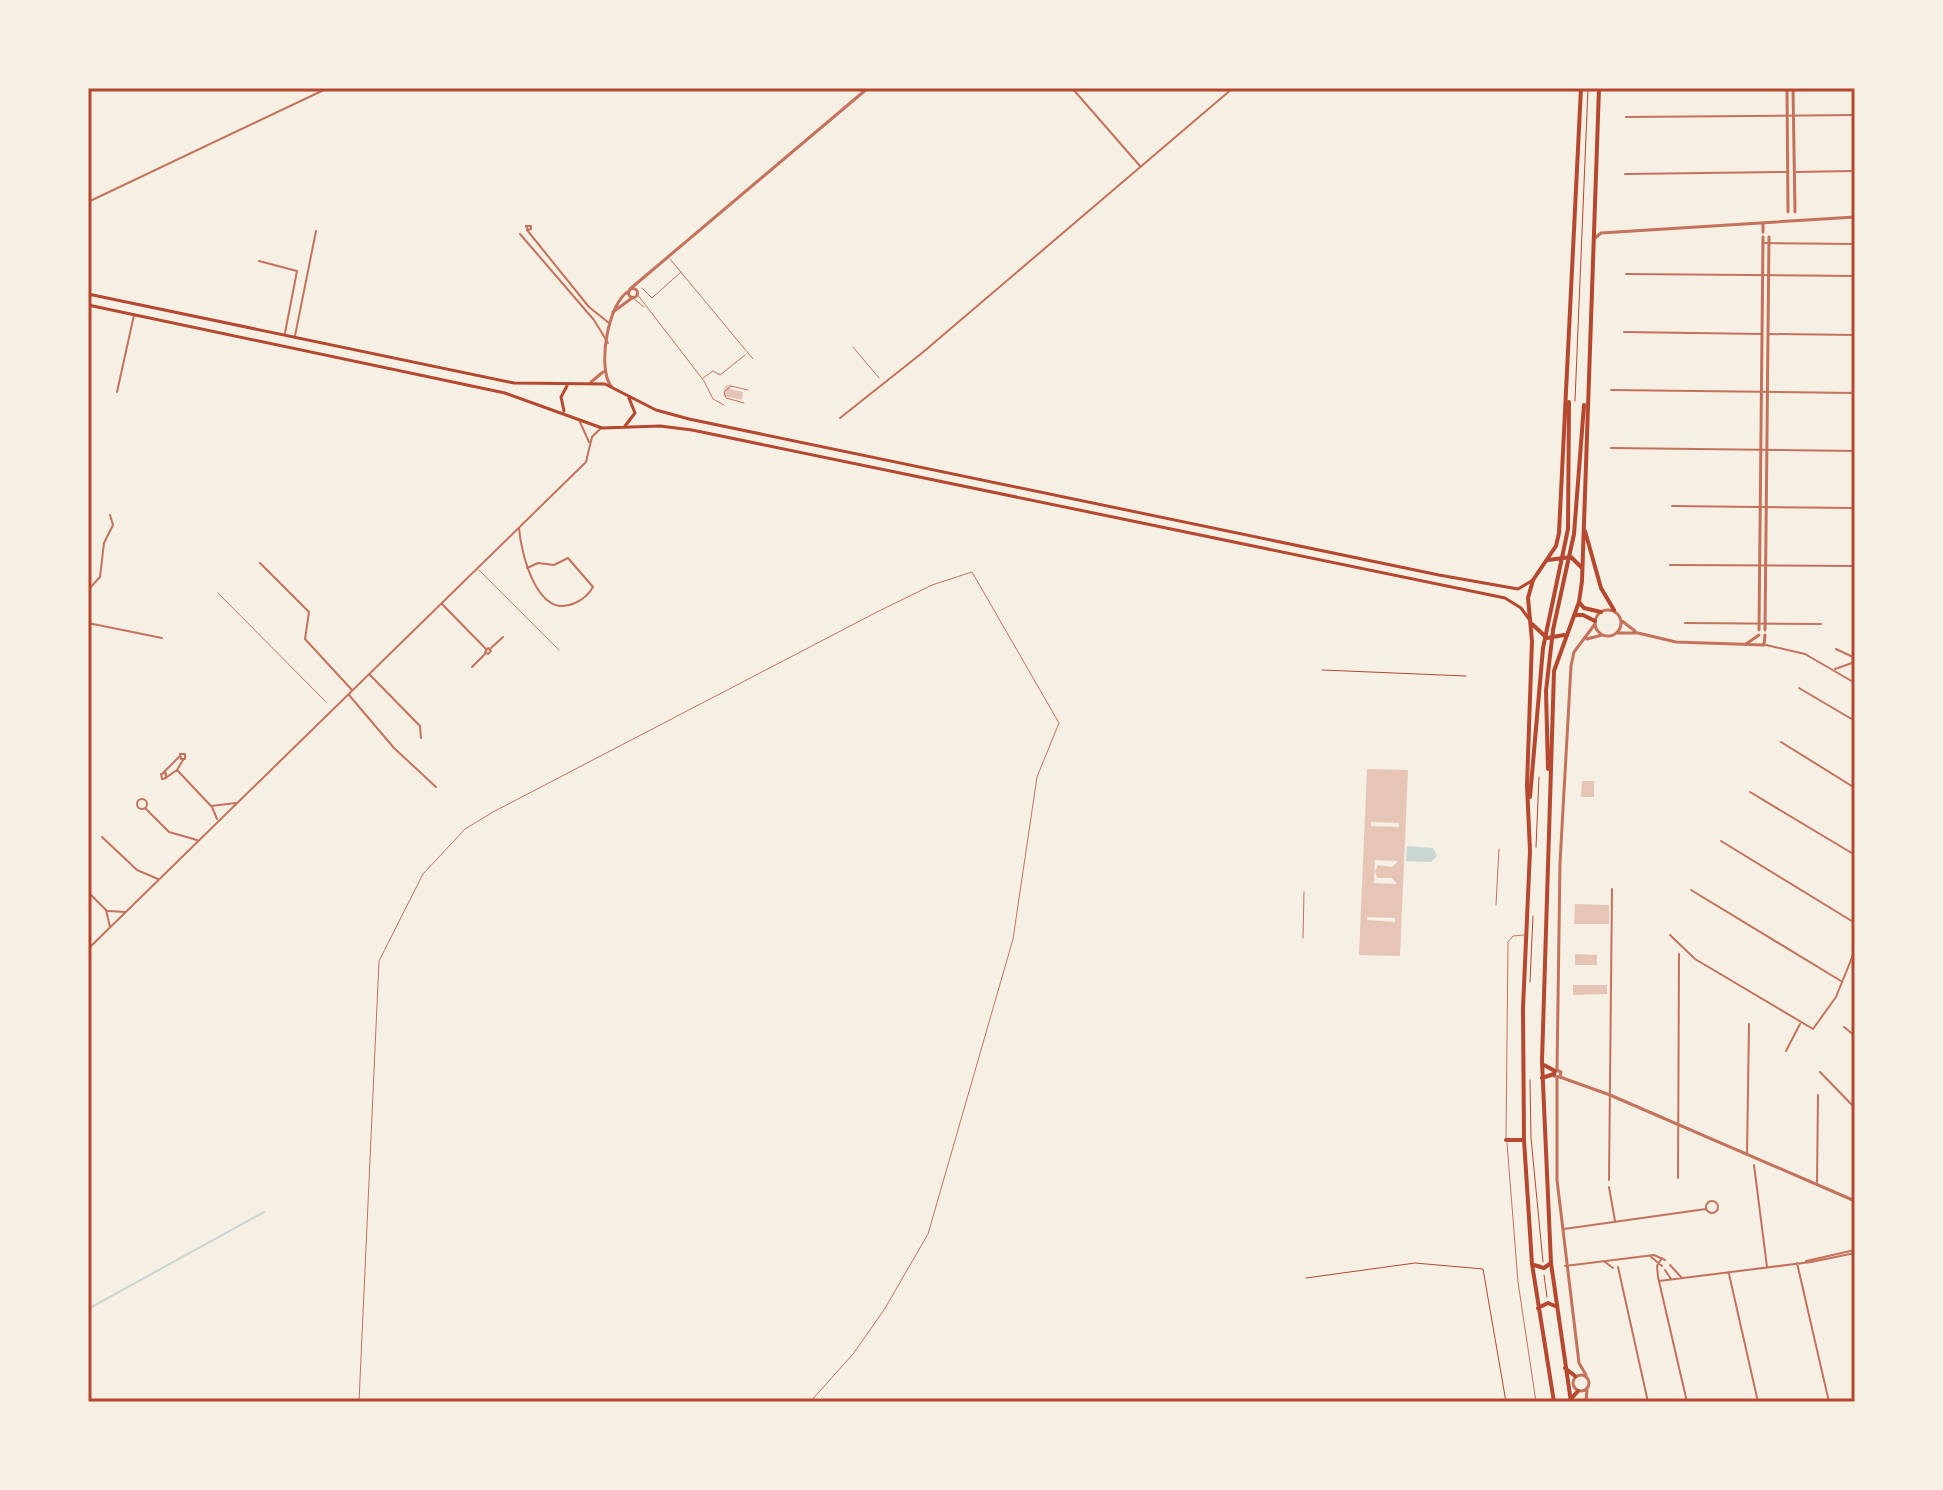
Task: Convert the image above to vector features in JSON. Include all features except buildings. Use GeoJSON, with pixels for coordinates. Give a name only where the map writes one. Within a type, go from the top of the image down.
{"type":"FeatureCollection","features":[{"type":"Feature","properties":{"kind":"highway"},"geometry":{"type":"LineString","coordinates":[[1530,799],[1527,785],[1531,622],[1528,598],[1533,580],[1559,533],[1581,88]]}},
{"type":"Feature","properties":{"kind":"highway"},"geometry":{"type":"LineString","coordinates":[[1571,1401],[1551,1263],[1542,1061],[1554,671],[1579,602],[1582,568],[1599,88]]}},
{"type":"Feature","properties":{"kind":"highway"},"geometry":{"type":"LineString","coordinates":[[1550,784],[1546,691],[1553,630],[1574,534],[1587,382]]}},
{"type":"Feature","properties":{"kind":"highway"},"geometry":{"type":"LineString","coordinates":[[1554,1402],[1532,1264],[1524,1140],[1530,799],[1545,634],[1566,551],[1570,473],[1568,388]]}},
{"type":"Feature","properties":{"kind":"highway"},"geometry":{"type":"LineString","coordinates":[[1583,520],[1601,588],[1614,610]]}},
{"type":"Feature","properties":{"kind":"highway"},"geometry":{"type":"LineString","coordinates":[[1546,561],[1558,557],[1576,559],[1582,568]]}},
{"type":"Feature","properties":{"kind":"highway"},"geometry":{"type":"LineString","coordinates":[[1579,602],[1584,608],[1601,612]]}},
{"type":"Feature","properties":{"kind":"highway"},"geometry":{"type":"LineString","coordinates":[[1574,615],[1583,615],[1595,623]]}},
{"type":"Feature","properties":{"kind":"highway"},"geometry":{"type":"LineString","coordinates":[[1531,622],[1541,636],[1559,638],[1569,629]]}},
{"type":"Feature","properties":{"kind":"highway"},"geometry":{"type":"LineString","coordinates":[[1542,1061],[1557,1074]]}},
{"type":"Feature","properties":{"kind":"highway"},"geometry":{"type":"LineString","coordinates":[[1542,1078],[1557,1074]]}},
{"type":"Feature","properties":{"kind":"highway"},"geometry":{"type":"LineString","coordinates":[[1506,1140],[1524,1140]]}},
{"type":"Feature","properties":{"kind":"highway"},"geometry":{"type":"LineString","coordinates":[[1546,1180],[1557,1180]]}},
{"type":"Feature","properties":{"kind":"highway"},"geometry":{"type":"LineString","coordinates":[[1532,1264],[1544,1268],[1551,1263]]}},
{"type":"Feature","properties":{"kind":"highway"},"geometry":{"type":"LineString","coordinates":[[1538,1308],[1548,1303],[1556,1308]]}},
{"type":"Feature","properties":{"kind":"highway"},"geometry":{"type":"LineString","coordinates":[[1565,1368],[1577,1374]]}},
{"type":"Feature","properties":{"kind":"highway"},"geometry":{"type":"LineString","coordinates":[[1571,1401],[1582,1391]]}},
{"type":"Feature","properties":{"kind":"main road"},"geometry":{"type":"LineString","coordinates":[[88,294],[514,383],[567,386],[591,382],[614,388],[629,398],[689,419],[1507,588],[1518,589],[1533,580]]}},
{"type":"Feature","properties":{"kind":"main road"},"geometry":{"type":"LineString","coordinates":[[88,305],[505,393],[602,428],[676,427],[1505,598],[1521,608],[1531,622]]}},
{"type":"Feature","properties":{"kind":"main road"},"geometry":{"type":"LineString","coordinates":[[565,414],[561,397],[567,386]]}},
{"type":"Feature","properties":{"kind":"main road"},"geometry":{"type":"LineString","coordinates":[[625,426],[635,413],[629,398]]}},
{"type":"Feature","properties":{"kind":"main road"},"geometry":{"type":"LineString","coordinates":[[1285,553],[1287,544]]}},
{"type":"Feature","properties":{"kind":"main road"},"geometry":{"type":"LineString","coordinates":[[1294,555],[1296,546]]}},
{"type":"Feature","properties":{"kind":"street"},"geometry":{"type":"LineString","coordinates":[[88,202],[328,88]]}},
{"type":"Feature","properties":{"kind":"street"},"geometry":{"type":"LineString","coordinates":[[591,382],[601,377],[605,368],[611,316],[616,301],[868,88]]}},
{"type":"Feature","properties":{"kind":"street"},"geometry":{"type":"LineString","coordinates":[[1072,88],[1140,167]]}},
{"type":"Feature","properties":{"kind":"street"},"geometry":{"type":"LineString","coordinates":[[840,418],[1233,88]]}},
{"type":"Feature","properties":{"kind":"street"},"geometry":{"type":"LineString","coordinates":[[1787,88],[1788,215]]}},
{"type":"Feature","properties":{"kind":"street"},"geometry":{"type":"LineString","coordinates":[[1793,88],[1795,215]]}},
{"type":"Feature","properties":{"kind":"street"},"geometry":{"type":"LineString","coordinates":[[1626,117],[1855,115]]}},
{"type":"Feature","properties":{"kind":"street"},"geometry":{"type":"LineString","coordinates":[[1625,174],[1855,171]]}},
{"type":"Feature","properties":{"kind":"street"},"geometry":{"type":"LineString","coordinates":[[1788,215],[1795,215]]}},
{"type":"Feature","properties":{"kind":"street"},"geometry":{"type":"LineString","coordinates":[[1592,240],[1601,233],[1769,224],[1788,215],[1855,217]]}},
{"type":"Feature","properties":{"kind":"street"},"geometry":{"type":"LineString","coordinates":[[1759,634],[1763,224]]}},
{"type":"Feature","properties":{"kind":"street"},"geometry":{"type":"LineString","coordinates":[[1764,645],[1769,224]]}},
{"type":"Feature","properties":{"kind":"street"},"geometry":{"type":"LineString","coordinates":[[531,236],[528,225],[527,230],[531,236],[589,307],[610,323]]}},
{"type":"Feature","properties":{"kind":"street"},"geometry":{"type":"LineString","coordinates":[[1593,228],[1601,233]]}},
{"type":"Feature","properties":{"kind":"street"},"geometry":{"type":"LineString","coordinates":[[294,338],[316,231]]}},
{"type":"Feature","properties":{"kind":"street"},"geometry":{"type":"LineString","coordinates":[[1763,233],[1769,233]]}},
{"type":"Feature","properties":{"kind":"street"},"geometry":{"type":"LineString","coordinates":[[520,234],[594,320],[608,343]]}},
{"type":"Feature","properties":{"kind":"street"},"geometry":{"type":"LineString","coordinates":[[1763,243],[1855,244]]}},
{"type":"Feature","properties":{"kind":"street"},"geometry":{"type":"LineString","coordinates":[[259,261],[297,271],[284,336]]}},
{"type":"Feature","properties":{"kind":"street"},"geometry":{"type":"LineString","coordinates":[[1626,274],[1855,276]]}},
{"type":"Feature","properties":{"kind":"street"},"geometry":{"type":"LineString","coordinates":[[611,316],[635,295],[645,276]]}},
{"type":"Feature","properties":{"kind":"street"},"geometry":{"type":"LineString","coordinates":[[630,290],[635,295]]}},
{"type":"Feature","properties":{"kind":"street"},"geometry":{"type":"LineString","coordinates":[[630,290],[635,295]]}},
{"type":"Feature","properties":{"kind":"street"},"geometry":{"type":"LineString","coordinates":[[117,392],[134,315]]}},
{"type":"Feature","properties":{"kind":"street"},"geometry":{"type":"LineString","coordinates":[[1624,332],[1855,335]]}},
{"type":"Feature","properties":{"kind":"street"},"geometry":{"type":"LineString","coordinates":[[605,368],[614,388]]}},
{"type":"Feature","properties":{"kind":"street"},"geometry":{"type":"LineString","coordinates":[[1611,390],[1855,393]]}},
{"type":"Feature","properties":{"kind":"street"},"geometry":{"type":"LineString","coordinates":[[580,422],[590,443]]}},
{"type":"Feature","properties":{"kind":"street"},"geometry":{"type":"LineString","coordinates":[[88,949],[586,462],[590,443],[602,428]]}},
{"type":"Feature","properties":{"kind":"street"},"geometry":{"type":"LineString","coordinates":[[1611,448],[1855,451]]}},
{"type":"Feature","properties":{"kind":"street"},"geometry":{"type":"LineString","coordinates":[[1672,506],[1855,508]]}},
{"type":"Feature","properties":{"kind":"street"},"geometry":{"type":"LineString","coordinates":[[88,590],[100,577],[106,537],[113,525],[110,515]]}},
{"type":"Feature","properties":{"kind":"street"},"geometry":{"type":"LineString","coordinates":[[518,528],[527,568],[544,596],[557,606],[577,602],[593,587],[568,558],[554,565],[538,563],[527,568]]}},
{"type":"Feature","properties":{"kind":"street"},"geometry":{"type":"LineString","coordinates":[[260,563],[310,613],[305,639],[352,690]]}},
{"type":"Feature","properties":{"kind":"street"},"geometry":{"type":"LineString","coordinates":[[1670,565],[1855,566]]}},
{"type":"Feature","properties":{"kind":"street"},"geometry":{"type":"LineString","coordinates":[[441,604],[487,651]]}},
{"type":"Feature","properties":{"kind":"street"},"geometry":{"type":"LineString","coordinates":[[1586,1402],[1577,1374],[1579,1363],[1557,1180],[1560,857],[1571,666],[1574,652],[1601,612],[1614,610],[1638,633]]}},
{"type":"Feature","properties":{"kind":"street"},"geometry":{"type":"LineString","coordinates":[[1617,633],[1622,620]]}},
{"type":"Feature","properties":{"kind":"street"},"geometry":{"type":"LineString","coordinates":[[88,623],[162,638]]}},
{"type":"Feature","properties":{"kind":"street"},"geometry":{"type":"LineString","coordinates":[[1595,623],[1602,635]]}},
{"type":"Feature","properties":{"kind":"street"},"geometry":{"type":"LineString","coordinates":[[1685,623],[1821,624]]}},
{"type":"Feature","properties":{"kind":"street"},"geometry":{"type":"LineString","coordinates":[[1583,640],[1617,633],[1638,633],[1676,642],[1764,645],[1805,654],[1855,683]]}},
{"type":"Feature","properties":{"kind":"street"},"geometry":{"type":"LineString","coordinates":[[1746,644],[1759,634],[1765,634]]}},
{"type":"Feature","properties":{"kind":"street"},"geometry":{"type":"LineString","coordinates":[[472,667],[503,637]]}},
{"type":"Feature","properties":{"kind":"street"},"geometry":{"type":"LineString","coordinates":[[1836,649],[1855,660]]}},
{"type":"Feature","properties":{"kind":"street"},"geometry":{"type":"LineString","coordinates":[[1834,670],[1855,660]]}},
{"type":"Feature","properties":{"kind":"street"},"geometry":{"type":"LineString","coordinates":[[369,674],[420,726],[421,738]]}},
{"type":"Feature","properties":{"kind":"street"},"geometry":{"type":"LineString","coordinates":[[1799,688],[1855,721]]}},
{"type":"Feature","properties":{"kind":"street"},"geometry":{"type":"LineString","coordinates":[[349,694],[394,748],[436,787]]}},
{"type":"Feature","properties":{"kind":"street"},"geometry":{"type":"LineString","coordinates":[[1781,742],[1855,788]]}},
{"type":"Feature","properties":{"kind":"street"},"geometry":{"type":"LineString","coordinates":[[180,756],[183,760],[177,770],[166,778],[163,773],[180,756]]}},
{"type":"Feature","properties":{"kind":"street"},"geometry":{"type":"LineString","coordinates":[[177,770],[211,806],[218,821]]}},
{"type":"Feature","properties":{"kind":"street"},"geometry":{"type":"LineString","coordinates":[[1750,792],[1855,855]]}},
{"type":"Feature","properties":{"kind":"street"},"geometry":{"type":"LineString","coordinates":[[211,806],[237,802]]}},
{"type":"Feature","properties":{"kind":"street"},"geometry":{"type":"LineString","coordinates":[[145,808],[169,832],[198,841]]}},
{"type":"Feature","properties":{"kind":"street"},"geometry":{"type":"LineString","coordinates":[[102,837],[137,870],[159,879]]}},
{"type":"Feature","properties":{"kind":"street"},"geometry":{"type":"LineString","coordinates":[[1721,841],[1855,923]]}},
{"type":"Feature","properties":{"kind":"street"},"geometry":{"type":"LineString","coordinates":[[1609,1180],[1612,889]]}},
{"type":"Feature","properties":{"kind":"street"},"geometry":{"type":"LineString","coordinates":[[1691,890],[1842,981]]}},
{"type":"Feature","properties":{"kind":"street"},"geometry":{"type":"LineString","coordinates":[[88,892],[106,910],[110,927]]}},
{"type":"Feature","properties":{"kind":"street"},"geometry":{"type":"LineString","coordinates":[[106,910],[125,912]]}},
{"type":"Feature","properties":{"kind":"street"},"geometry":{"type":"LineString","coordinates":[[1670,935],[1695,959],[1801,1023],[1817,1028],[1855,950]]}},
{"type":"Feature","properties":{"kind":"street"},"geometry":{"type":"LineString","coordinates":[[1678,1178],[1679,954]]}},
{"type":"Feature","properties":{"kind":"street"},"geometry":{"type":"LineString","coordinates":[[1786,1051],[1801,1023]]}},
{"type":"Feature","properties":{"kind":"street"},"geometry":{"type":"LineString","coordinates":[[1747,1155],[1749,1024]]}},
{"type":"Feature","properties":{"kind":"street"},"geometry":{"type":"LineString","coordinates":[[1844,1027],[1855,1036]]}},
{"type":"Feature","properties":{"kind":"street"},"geometry":{"type":"LineString","coordinates":[[1820,1072],[1855,1108]]}},
{"type":"Feature","properties":{"kind":"street"},"geometry":{"type":"LineString","coordinates":[[1557,1074],[1855,1201]]}},
{"type":"Feature","properties":{"kind":"street"},"geometry":{"type":"LineString","coordinates":[[1817,1185],[1818,1095]]}},
{"type":"Feature","properties":{"kind":"street"},"geometry":{"type":"LineString","coordinates":[[1754,1165],[1767,1267]]}},
{"type":"Feature","properties":{"kind":"street"},"geometry":{"type":"LineString","coordinates":[[1609,1187],[1615,1222]]}},
{"type":"Feature","properties":{"kind":"street"},"geometry":{"type":"LineString","coordinates":[[1562,1229],[1706,1209]]}},
{"type":"Feature","properties":{"kind":"street"},"geometry":{"type":"LineString","coordinates":[[1659,1281],[1805,1262],[1855,1252]]}},
{"type":"Feature","properties":{"kind":"street"},"geometry":{"type":"LineString","coordinates":[[1565,1266],[1604,1262],[1617,1266],[1649,1255],[1664,1259],[1658,1262]]}},
{"type":"Feature","properties":{"kind":"street"},"geometry":{"type":"LineString","coordinates":[[1649,1255],[1662,1266]]}},
{"type":"Feature","properties":{"kind":"street"},"geometry":{"type":"LineString","coordinates":[[1604,1262],[1617,1266]]}},
{"type":"Feature","properties":{"kind":"street"},"geometry":{"type":"LineString","coordinates":[[1658,1262],[1659,1281],[1687,1402]]}},
{"type":"Feature","properties":{"kind":"street"},"geometry":{"type":"LineString","coordinates":[[1797,1263],[1829,1402]]}},
{"type":"Feature","properties":{"kind":"street"},"geometry":{"type":"LineString","coordinates":[[1670,1265],[1682,1277]]}},
{"type":"Feature","properties":{"kind":"street"},"geometry":{"type":"LineString","coordinates":[[1617,1266],[1648,1402]]}},
{"type":"Feature","properties":{"kind":"street"},"geometry":{"type":"LineString","coordinates":[[1665,1270],[1672,1280]]}},
{"type":"Feature","properties":{"kind":"street"},"geometry":{"type":"LineString","coordinates":[[1729,1273],[1758,1402]]}},
{"type":"Feature","properties":{"kind":"street"},"geometry":{"type":"LineString","coordinates":[[1579,1363],[1586,1375],[1582,1391]]}},
{"type":"Feature","properties":{"kind":"street"},"geometry":{"type":"LineString","coordinates":[[1577,1374],[1586,1375]]}},
{"type":"Feature","properties":{"kind":"lane"},"geometry":{"type":"LineString","coordinates":[[669,256],[753,359]]}},
{"type":"Feature","properties":{"kind":"lane"},"geometry":{"type":"LineString","coordinates":[[642,288],[652,298],[681,272]]}},
{"type":"Feature","properties":{"kind":"lane"},"geometry":{"type":"LineString","coordinates":[[635,295],[702,379],[710,395],[724,405]]}},
{"type":"Feature","properties":{"kind":"lane"},"geometry":{"type":"LineString","coordinates":[[635,295],[647,309]]}},
{"type":"Feature","properties":{"kind":"lane"},"geometry":{"type":"LineString","coordinates":[[853,347],[879,378]]}},
{"type":"Feature","properties":{"kind":"lane"},"geometry":{"type":"LineString","coordinates":[[702,379],[713,371],[719,376],[747,353]]}},
{"type":"Feature","properties":{"kind":"lane"},"geometry":{"type":"LineString","coordinates":[[744,403],[726,398],[724,392],[731,386],[748,390]]}},
{"type":"Feature","properties":{"kind":"lane"},"geometry":{"type":"LineString","coordinates":[[477,568],[559,650]]}},
{"type":"Feature","properties":{"kind":"lane"},"geometry":{"type":"LineString","coordinates":[[359,1402],[379,961],[423,874],[465,829],[485,817],[877,612],[932,585],[972,572],[1059,723],[1037,777],[1013,939],[928,1234],[877,1321],[810,1402]]}},
{"type":"Feature","properties":{"kind":"lane"},"geometry":{"type":"LineString","coordinates":[[218,593],[326,702]]}},
{"type":"Feature","properties":{"kind":"lane"},"geometry":{"type":"LineString","coordinates":[[1496,905],[1499,849]]}},
{"type":"Feature","properties":{"kind":"lane"},"geometry":{"type":"LineString","coordinates":[[1303,938],[1304,892]]}},
{"type":"Feature","properties":{"kind":"lane"},"geometry":{"type":"LineString","coordinates":[[1527,935],[1513,936],[1508,942],[1506,1140],[1518,1282],[1536,1402]]}},
{"type":"Feature","properties":{"kind":"path"},"geometry":{"type":"LineString","coordinates":[[1575,403],[1588,88]]}},
{"type":"Feature","properties":{"kind":"path"},"geometry":{"type":"LineString","coordinates":[[1322,670],[1466,676]]}},
{"type":"Feature","properties":{"kind":"path"},"geometry":{"type":"LineString","coordinates":[[1536,849],[1539,777]]}},
{"type":"Feature","properties":{"kind":"path"},"geometry":{"type":"LineString","coordinates":[[1529,992],[1533,906]]}},
{"type":"Feature","properties":{"kind":"path"},"geometry":{"type":"LineString","coordinates":[[1530,1080],[1531,1138],[1548,1303]]}},
{"type":"Feature","properties":{"kind":"path"},"geometry":{"type":"LineString","coordinates":[[1306,1278],[1415,1263],[1483,1269],[1506,1402]]}},
{"type":"Feature","properties":{"kind":"shaded area"},"geometry":{"type":"Polygon","coordinates":[[[1407,846],[1433,848],[1437,856],[1431,862],[1406,861],[1407,846]]]}},
{"type":"Feature","properties":{"kind":"waterway"},"geometry":{"type":"LineString","coordinates":[[88,1309],[264,1212]]}}]}
